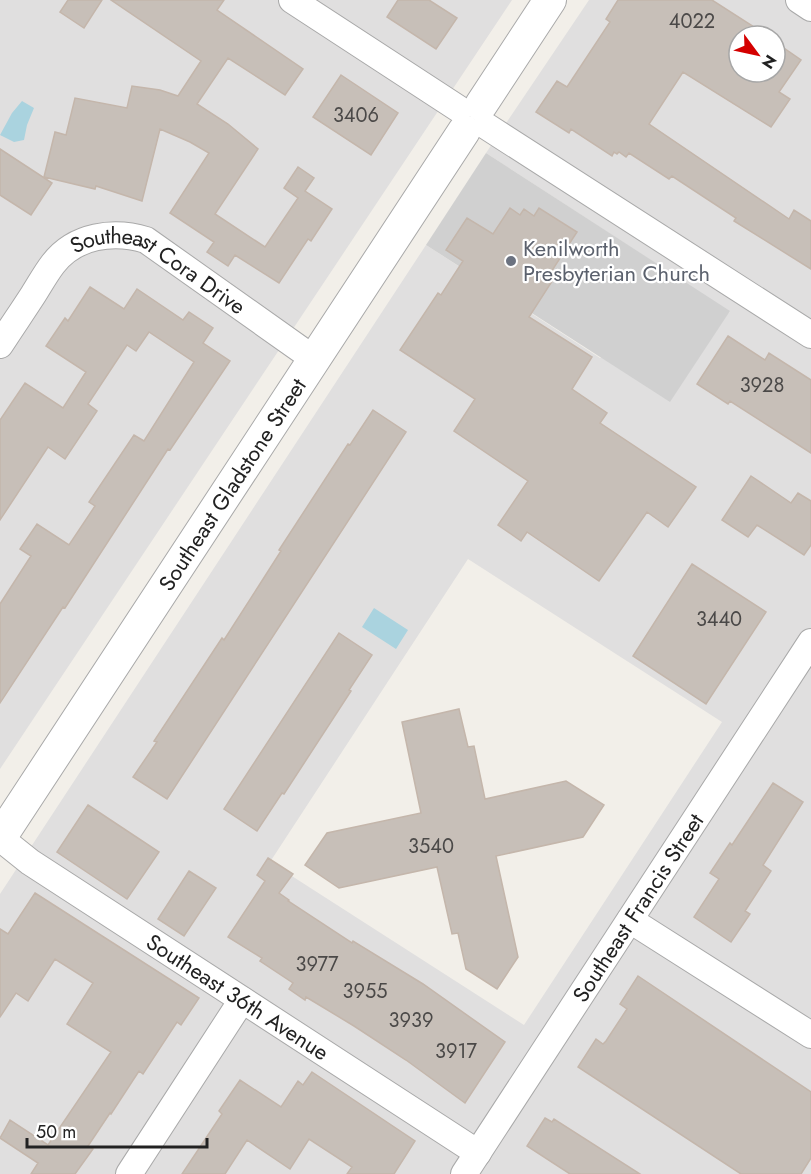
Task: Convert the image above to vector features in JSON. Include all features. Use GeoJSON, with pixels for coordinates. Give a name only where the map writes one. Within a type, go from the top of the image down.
{"type":"FeatureCollection","features":[{"type":"Feature","properties":{"kind":"street"},"geometry":{"type":"LineString","coordinates":[[292,0],[811,335]]}},
{"type":"Feature","properties":{"kind":"street","name":"Southeast Gladstone Street"},"geometry":{"type":"LineString","coordinates":[[0,838],[549,0]]}},
{"type":"Feature","properties":{"kind":"street"},"geometry":{"type":"LineString","coordinates":[[799,0],[811,8]]}},
{"type":"Feature","properties":{"kind":"street","name":"Southeast Cora Drive"},"geometry":{"type":"LineString","coordinates":[[0,345],[54,262],[70,249],[90,239],[107,235],[129,235],[146,240],[314,359]]}},
{"type":"Feature","properties":{"kind":"street","name":"Southeast Francis Street"},"geometry":{"type":"LineString","coordinates":[[471,1164],[811,642]]}},
{"type":"Feature","properties":{"kind":"street","name":"Southeast 36th Avenue"},"geometry":{"type":"LineString","coordinates":[[0,838],[30,862],[242,1000],[471,1164]]}},
{"type":"Feature","properties":{"kind":"street"},"geometry":{"type":"LineString","coordinates":[[630,920],[811,1035]]}},
{"type":"Feature","properties":{"kind":"street"},"geometry":{"type":"LineString","coordinates":[[129,1174],[242,1000]]}},
{"type":"Feature","properties":{"kind":"shaded area"},"geometry":{"type":"Polygon","coordinates":[[[0,0],[512,0],[0,769],[0,0]]]}},
{"type":"Feature","properties":{"kind":"shaded area"},"geometry":{"type":"Polygon","coordinates":[[[589,0],[811,0],[811,1174],[0,1174],[0,894],[426,245],[600,358],[730,312],[486,153],[589,0]],[[468,559],[270,862],[524,1025],[722,722],[468,559]]]}},
{"type":"Feature","properties":{"kind":"shaded area"},"geometry":{"type":"Polygon","coordinates":[[[486,153],[730,311],[670,402],[426,245],[486,153]]]}},
{"type":"Feature","properties":{"kind":"water"},"geometry":{"type":"Polygon","coordinates":[[[22,101],[34,108],[24,140],[14,142],[0,135],[12,113],[22,101]]]}},
{"type":"Feature","properties":{"kind":"water"},"geometry":{"type":"Polygon","coordinates":[[[374,608],[408,630],[396,649],[362,627],[374,608]]]}},
{"type":"Feature","properties":{"kind":"building"},"geometry":{"type":"Polygon","coordinates":[[[68,0],[102,0],[84,28],[60,12],[68,0]]]}},
{"type":"Feature","properties":{"kind":"building"},"geometry":{"type":"Polygon","coordinates":[[[111,0],[224,0],[217,10],[303,69],[285,95],[228,58],[197,104],[228,124],[258,149],[215,214],[265,247],[298,198],[284,188],[298,167],[314,178],[305,191],[332,209],[311,241],[308,239],[279,283],[235,255],[228,266],[207,252],[214,242],[170,213],[209,153],[190,142],[160,129],[142,201],[96,186],[95,189],[44,177],[55,132],[66,135],[75,98],[127,108],[132,86],[160,90],[178,96],[201,61],[111,0]]]}},
{"type":"Feature","properties":{"kind":"building"},"geometry":{"type":"Polygon","coordinates":[[[398,0],[429,0],[457,18],[436,49],[387,17],[398,0]]]}},
{"type":"Feature","properties":{"kind":"building"},"geometry":{"type":"Polygon","coordinates":[[[618,0],[712,0],[749,24],[727,24],[727,84],[784,84],[779,92],[790,99],[771,127],[683,72],[649,124],[789,219],[794,210],[811,221],[811,269],[734,221],[736,218],[672,176],[669,179],[629,153],[626,157],[619,152],[617,154],[614,152],[612,156],[571,129],[569,133],[536,112],[557,81],[567,87],[610,22],[606,19],[618,0]]]}},
{"type":"Feature","properties":{"kind":"building"},"geometry":{"type":"Polygon","coordinates":[[[787,50],[801,60],[787,80],[787,50]]]}},
{"type":"Feature","properties":{"kind":"building"},"geometry":{"type":"Polygon","coordinates":[[[341,75],[398,113],[371,155],[313,117],[341,75]]]}},
{"type":"Feature","properties":{"kind":"building"},"geometry":{"type":"Polygon","coordinates":[[[0,149],[52,183],[31,215],[0,195],[0,149]]]}},
{"type":"Feature","properties":{"kind":"building"},"geometry":{"type":"Polygon","coordinates":[[[510,208],[520,215],[524,209],[534,216],[539,208],[577,232],[551,272],[556,275],[529,317],[592,357],[572,389],[607,413],[600,423],[696,487],[668,527],[647,512],[599,581],[527,532],[521,541],[498,525],[528,481],[454,431],[475,399],[400,350],[438,293],[441,295],[463,261],[446,250],[467,218],[493,234],[510,208]]]}},
{"type":"Feature","properties":{"kind":"building"},"geometry":{"type":"Polygon","coordinates":[[[90,287],[124,309],[137,289],[183,320],[189,312],[213,328],[203,343],[230,361],[170,450],[168,449],[65,608],[63,607],[0,703],[0,604],[31,556],[20,549],[37,524],[69,545],[95,506],[89,502],[134,435],[144,441],[194,362],[149,332],[136,351],[127,345],[88,404],[97,411],[65,459],[48,447],[0,520],[0,420],[25,383],[63,408],[86,372],[46,346],[65,318],[68,321],[90,287]]]}},
{"type":"Feature","properties":{"kind":"building"},"geometry":{"type":"Polygon","coordinates":[[[728,336],[765,360],[769,353],[811,380],[811,453],[730,401],[728,404],[697,384],[728,336]]]}},
{"type":"Feature","properties":{"kind":"building"},"geometry":{"type":"Polygon","coordinates":[[[373,410],[406,432],[167,799],[133,777],[222,638],[224,640],[348,444],[350,445],[373,410]]]}},
{"type":"Feature","properties":{"kind":"building"},"geometry":{"type":"Polygon","coordinates":[[[751,476],[791,503],[798,493],[811,501],[811,545],[804,555],[757,525],[748,537],[722,520],[751,476]]]}},
{"type":"Feature","properties":{"kind":"building"},"geometry":{"type":"Polygon","coordinates":[[[692,564],[766,612],[706,704],[633,656],[692,564]]]}},
{"type":"Feature","properties":{"kind":"building"},"geometry":{"type":"Polygon","coordinates":[[[339,633],[372,655],[284,794],[282,793],[257,831],[224,809],[339,633]]]}},
{"type":"Feature","properties":{"kind":"building"},"geometry":{"type":"Polygon","coordinates":[[[459,709],[468,747],[474,746],[485,799],[566,781],[604,805],[583,837],[496,856],[518,957],[497,989],[466,969],[458,933],[452,934],[437,867],[339,888],[305,865],[327,833],[421,813],[402,722],[459,709]]]}},
{"type":"Feature","properties":{"kind":"building"},"geometry":{"type":"Polygon","coordinates":[[[773,783],[803,802],[763,865],[771,871],[745,911],[750,914],[731,942],[694,917],[719,879],[710,873],[730,843],[732,845],[773,783]]]}},
{"type":"Feature","properties":{"kind":"building"},"geometry":{"type":"Polygon","coordinates":[[[88,805],[159,852],[127,899],[57,852],[88,805]]]}},
{"type":"Feature","properties":{"kind":"building"},"geometry":{"type":"Polygon","coordinates":[[[268,858],[293,874],[279,893],[288,901],[352,943],[353,941],[423,984],[505,1042],[465,1103],[354,1026],[289,989],[293,983],[260,961],[262,958],[228,937],[265,881],[257,875],[268,858]]]}},
{"type":"Feature","properties":{"kind":"building"},"geometry":{"type":"Polygon","coordinates":[[[189,871],[216,888],[184,936],[158,919],[189,871]]]}},
{"type":"Feature","properties":{"kind":"building"},"geometry":{"type":"Polygon","coordinates":[[[35,893],[199,998],[181,1025],[177,1022],[143,1074],[139,1071],[88,1146],[93,1149],[75,1174],[31,1174],[38,1163],[0,1138],[10,1120],[48,1145],[111,1052],[67,1024],[93,983],[55,959],[28,1001],[16,993],[0,1017],[0,929],[8,934],[35,893]]]}},
{"type":"Feature","properties":{"kind":"building"},"geometry":{"type":"Polygon","coordinates":[[[638,976],[811,1092],[811,1158],[801,1174],[741,1174],[578,1067],[596,1039],[603,1044],[606,1041],[627,1009],[620,1004],[638,976]]]}},
{"type":"Feature","properties":{"kind":"building"},"geometry":{"type":"Polygon","coordinates":[[[312,1072],[415,1141],[394,1174],[347,1174],[352,1167],[309,1139],[290,1169],[247,1140],[225,1174],[182,1174],[222,1114],[219,1111],[240,1080],[281,1107],[298,1081],[303,1085],[312,1072]]]}},
{"type":"Feature","properties":{"kind":"building"},"geometry":{"type":"Polygon","coordinates":[[[545,1118],[552,1122],[554,1119],[640,1174],[570,1174],[527,1146],[545,1118]]]}},
{"type":"Feature","properties":{"kind":"place","name":"Kenilworth Presbyterian Church"},"geometry":{"type":"Point","coordinates":[511,261]}}]}
